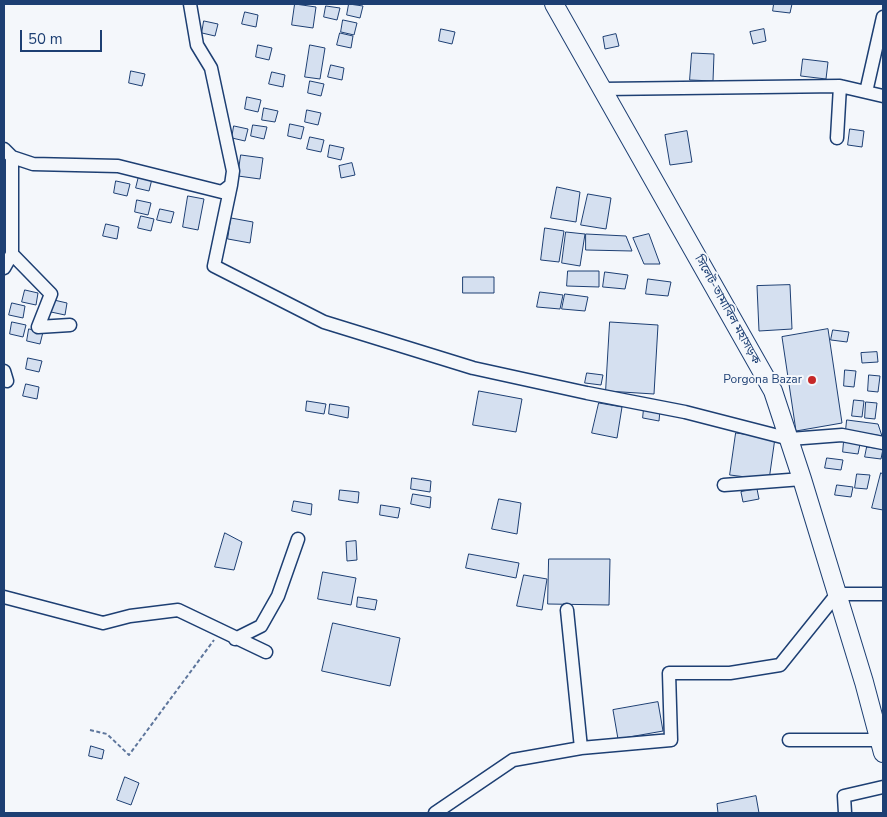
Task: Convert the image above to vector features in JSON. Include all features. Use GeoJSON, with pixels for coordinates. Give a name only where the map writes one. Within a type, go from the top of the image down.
{"type":"FeatureCollection","features":[{"type":"Feature","properties":{"kind":"highway","name":"সিলেট-তামাবিল মহাসড়ক"},"geometry":{"type":"LineString","coordinates":[[554,4],[773,391],[802,478],[882,746]]}},
{"type":"Feature","properties":{"kind":"street"},"geometry":{"type":"LineString","coordinates":[[190,4],[197,44],[211,68],[233,171],[214,266],[324,322],[473,368],[685,412],[790,439],[842,435],[883,443]]}},
{"type":"Feature","properties":{"kind":"street"},"geometry":{"type":"LineString","coordinates":[[866,92],[883,17]]}},
{"type":"Feature","properties":{"kind":"street"},"geometry":{"type":"LineString","coordinates":[[837,138],[840,86]]}},
{"type":"Feature","properties":{"kind":"street"},"geometry":{"type":"LineString","coordinates":[[603,89],[840,86],[883,96]]}},
{"type":"Feature","properties":{"kind":"street"},"geometry":{"type":"LineString","coordinates":[[4,268],[12,254],[8,153],[33,164],[118,166],[222,192],[230,185]]}},
{"type":"Feature","properties":{"kind":"street"},"geometry":{"type":"LineString","coordinates":[[12,254],[51,294],[38,327],[70,325]]}},
{"type":"Feature","properties":{"kind":"street"},"geometry":{"type":"LineString","coordinates":[[724,485],[802,478]]}},
{"type":"Feature","properties":{"kind":"street"},"geometry":{"type":"LineString","coordinates":[[235,638],[261,626],[278,596],[298,539]]}},
{"type":"Feature","properties":{"kind":"street"},"geometry":{"type":"LineString","coordinates":[[435,813],[513,760],[581,748],[672,740],[669,673],[730,673],[780,665],[837,594],[883,594]]}},
{"type":"Feature","properties":{"kind":"street"},"geometry":{"type":"LineString","coordinates":[[4,601],[103,623],[130,616],[178,610],[266,652]]}},
{"type":"Feature","properties":{"kind":"street"},"geometry":{"type":"LineString","coordinates":[[567,610],[581,748]]}},
{"type":"Feature","properties":{"kind":"street"},"geometry":{"type":"LineString","coordinates":[[789,740],[882,746]]}},
{"type":"Feature","properties":{"kind":"street"},"geometry":{"type":"LineString","coordinates":[[845,813],[844,796],[883,787]]}},
{"type":"Feature","properties":{"kind":"path"},"geometry":{"type":"LineString","coordinates":[[90,730],[107,734],[129,755],[221,632]]}},
{"type":"Feature","properties":{"kind":"building"},"geometry":{"type":"Polygon","coordinates":[[[295,4],[316,7],[313,28],[292,25],[295,4]]]}},
{"type":"Feature","properties":{"kind":"building"},"geometry":{"type":"Polygon","coordinates":[[[349,4],[363,6],[360,18],[347,15],[349,4]]]}},
{"type":"Feature","properties":{"kind":"building"},"geometry":{"type":"Polygon","coordinates":[[[774,4],[792,4],[790,13],[773,11],[774,4]]]}},
{"type":"Feature","properties":{"kind":"building"},"geometry":{"type":"Polygon","coordinates":[[[326,6],[340,8],[337,20],[324,17],[326,6]]]}},
{"type":"Feature","properties":{"kind":"building"},"geometry":{"type":"Polygon","coordinates":[[[245,12],[258,15],[256,27],[242,24],[245,12]]]}},
{"type":"Feature","properties":{"kind":"building"},"geometry":{"type":"Polygon","coordinates":[[[343,20],[357,23],[354,35],[341,32],[343,20]]]}},
{"type":"Feature","properties":{"kind":"building"},"geometry":{"type":"Polygon","coordinates":[[[204,21],[218,24],[215,36],[202,33],[204,21]]]}},
{"type":"Feature","properties":{"kind":"building"},"geometry":{"type":"Polygon","coordinates":[[[441,29],[455,32],[452,44],[439,41],[441,29]]]}},
{"type":"Feature","properties":{"kind":"building"},"geometry":{"type":"Polygon","coordinates":[[[764,29],[766,41],[753,44],[750,32],[764,29]]]}},
{"type":"Feature","properties":{"kind":"building"},"geometry":{"type":"Polygon","coordinates":[[[340,33],[353,36],[351,48],[337,45],[340,33]]]}},
{"type":"Feature","properties":{"kind":"building"},"geometry":{"type":"Polygon","coordinates":[[[616,34],[619,46],[605,49],[603,37],[616,34]]]}},
{"type":"Feature","properties":{"kind":"building"},"geometry":{"type":"Polygon","coordinates":[[[258,45],[272,48],[269,60],[256,57],[258,45]]]}},
{"type":"Feature","properties":{"kind":"building"},"geometry":{"type":"Polygon","coordinates":[[[310,45],[325,48],[320,79],[305,77],[310,45]]]}},
{"type":"Feature","properties":{"kind":"building"},"geometry":{"type":"Polygon","coordinates":[[[692,53],[714,54],[713,81],[690,80],[692,53]]]}},
{"type":"Feature","properties":{"kind":"building"},"geometry":{"type":"Polygon","coordinates":[[[803,59],[828,62],[826,79],[801,76],[803,59]]]}},
{"type":"Feature","properties":{"kind":"building"},"geometry":{"type":"Polygon","coordinates":[[[331,65],[344,68],[342,80],[328,77],[331,65]]]}},
{"type":"Feature","properties":{"kind":"building"},"geometry":{"type":"Polygon","coordinates":[[[131,71],[145,74],[142,86],[129,83],[131,71]]]}},
{"type":"Feature","properties":{"kind":"building"},"geometry":{"type":"Polygon","coordinates":[[[272,72],[285,75],[283,87],[269,84],[272,72]]]}},
{"type":"Feature","properties":{"kind":"building"},"geometry":{"type":"Polygon","coordinates":[[[310,81],[324,84],[321,96],[308,93],[310,81]]]}},
{"type":"Feature","properties":{"kind":"building"},"geometry":{"type":"Polygon","coordinates":[[[247,97],[261,100],[258,112],[245,109],[247,97]]]}},
{"type":"Feature","properties":{"kind":"building"},"geometry":{"type":"Polygon","coordinates":[[[264,108],[278,111],[275,122],[262,120],[264,108]]]}},
{"type":"Feature","properties":{"kind":"building"},"geometry":{"type":"Polygon","coordinates":[[[307,110],[321,113],[318,125],[305,122],[307,110]]]}},
{"type":"Feature","properties":{"kind":"building"},"geometry":{"type":"Polygon","coordinates":[[[290,124],[304,127],[301,139],[288,136],[290,124]]]}},
{"type":"Feature","properties":{"kind":"building"},"geometry":{"type":"Polygon","coordinates":[[[253,125],[267,127],[264,139],[251,136],[253,125]]]}},
{"type":"Feature","properties":{"kind":"building"},"geometry":{"type":"Polygon","coordinates":[[[234,126],[248,129],[245,141],[232,138],[234,126]]]}},
{"type":"Feature","properties":{"kind":"building"},"geometry":{"type":"Polygon","coordinates":[[[850,129],[864,131],[862,147],[848,145],[850,129]]]}},
{"type":"Feature","properties":{"kind":"building"},"geometry":{"type":"Polygon","coordinates":[[[687,131],[692,162],[670,165],[665,135],[687,131]]]}},
{"type":"Feature","properties":{"kind":"building"},"geometry":{"type":"Polygon","coordinates":[[[310,137],[324,140],[321,152],[307,149],[310,137]]]}},
{"type":"Feature","properties":{"kind":"building"},"geometry":{"type":"Polygon","coordinates":[[[330,145],[344,148],[341,160],[328,157],[330,145]]]}},
{"type":"Feature","properties":{"kind":"building"},"geometry":{"type":"Polygon","coordinates":[[[241,155],[263,158],[260,179],[238,176],[241,155]]]}},
{"type":"Feature","properties":{"kind":"building"},"geometry":{"type":"Polygon","coordinates":[[[352,163],[355,175],[341,178],[339,166],[352,163]]]}},
{"type":"Feature","properties":{"kind":"building"},"geometry":{"type":"Polygon","coordinates":[[[139,176],[152,179],[149,191],[136,188],[139,176]]]}},
{"type":"Feature","properties":{"kind":"building"},"geometry":{"type":"Polygon","coordinates":[[[116,181],[130,184],[127,196],[114,193],[116,181]]]}},
{"type":"Feature","properties":{"kind":"building"},"geometry":{"type":"Polygon","coordinates":[[[557,187],[580,192],[576,222],[551,218],[557,187]]]}},
{"type":"Feature","properties":{"kind":"building"},"geometry":{"type":"Polygon","coordinates":[[[588,194],[611,198],[606,229],[581,225],[588,194]]]}},
{"type":"Feature","properties":{"kind":"building"},"geometry":{"type":"Polygon","coordinates":[[[188,196],[204,199],[198,230],[183,227],[188,196]]]}},
{"type":"Feature","properties":{"kind":"building"},"geometry":{"type":"Polygon","coordinates":[[[137,200],[151,203],[148,215],[135,212],[137,200]]]}},
{"type":"Feature","properties":{"kind":"building"},"geometry":{"type":"Polygon","coordinates":[[[160,209],[174,212],[171,223],[157,220],[160,209]]]}},
{"type":"Feature","properties":{"kind":"building"},"geometry":{"type":"Polygon","coordinates":[[[141,216],[154,219],[151,231],[138,228],[141,216]]]}},
{"type":"Feature","properties":{"kind":"building"},"geometry":{"type":"Polygon","coordinates":[[[231,218],[253,222],[250,243],[228,239],[231,218]]]}},
{"type":"Feature","properties":{"kind":"building"},"geometry":{"type":"Polygon","coordinates":[[[106,224],[119,227],[117,239],[103,236],[106,224]]]}},
{"type":"Feature","properties":{"kind":"building"},"geometry":{"type":"Polygon","coordinates":[[[545,228],[564,231],[559,262],[541,260],[545,228]]]}},
{"type":"Feature","properties":{"kind":"building"},"geometry":{"type":"Polygon","coordinates":[[[566,232],[585,234],[580,266],[562,263],[566,232]]]}},
{"type":"Feature","properties":{"kind":"building"},"geometry":{"type":"Polygon","coordinates":[[[586,234],[626,236],[632,251],[586,250],[586,234]]]}},
{"type":"Feature","properties":{"kind":"building"},"geometry":{"type":"Polygon","coordinates":[[[649,234],[660,264],[644,264],[633,238],[649,234]]]}},
{"type":"Feature","properties":{"kind":"building"},"geometry":{"type":"Polygon","coordinates":[[[568,271],[599,271],[599,287],[567,286],[568,271]]]}},
{"type":"Feature","properties":{"kind":"building"},"geometry":{"type":"Polygon","coordinates":[[[605,272],[628,275],[625,289],[603,287],[605,272]]]}},
{"type":"Feature","properties":{"kind":"building"},"geometry":{"type":"Polygon","coordinates":[[[463,277],[494,277],[494,293],[463,293],[463,277]]]}},
{"type":"Feature","properties":{"kind":"building"},"geometry":{"type":"Polygon","coordinates":[[[648,279],[671,282],[668,296],[646,294],[648,279]]]}},
{"type":"Feature","properties":{"kind":"building"},"geometry":{"type":"Polygon","coordinates":[[[790,285],[792,329],[759,331],[757,286],[790,285]]]}},
{"type":"Feature","properties":{"kind":"building"},"geometry":{"type":"Polygon","coordinates":[[[25,290],[38,293],[36,305],[22,302],[25,290]]]}},
{"type":"Feature","properties":{"kind":"building"},"geometry":{"type":"Polygon","coordinates":[[[540,292],[563,295],[560,309],[537,307],[540,292]]]}},
{"type":"Feature","properties":{"kind":"building"},"geometry":{"type":"Polygon","coordinates":[[[565,294],[588,297],[585,311],[562,309],[565,294]]]}},
{"type":"Feature","properties":{"kind":"building"},"geometry":{"type":"Polygon","coordinates":[[[54,300],[67,303],[65,315],[51,312],[54,300]]]}},
{"type":"Feature","properties":{"kind":"building"},"geometry":{"type":"Polygon","coordinates":[[[12,303],[25,306],[23,318],[9,315],[12,303]]]}},
{"type":"Feature","properties":{"kind":"building"},"geometry":{"type":"Polygon","coordinates":[[[12,322],[26,325],[23,337],[10,334],[12,322]]]}},
{"type":"Feature","properties":{"kind":"building"},"geometry":{"type":"Polygon","coordinates":[[[610,322],[658,325],[654,394],[606,391],[610,322]]]}},
{"type":"Feature","properties":{"kind":"building"},"geometry":{"type":"Polygon","coordinates":[[[29,329],[43,332],[40,344],[27,341],[29,329]]]}},
{"type":"Feature","properties":{"kind":"building","name":"Porgona Bazar"},"geometry":{"type":"Polygon","coordinates":[[[828,329],[842,423],[796,431],[782,337],[828,329]]]}},
{"type":"Feature","properties":{"kind":"building"},"geometry":{"type":"Polygon","coordinates":[[[833,330],[849,332],[847,342],[831,340],[833,330]]]}},
{"type":"Feature","properties":{"kind":"building"},"geometry":{"type":"Polygon","coordinates":[[[877,352],[878,362],[862,363],[861,353],[877,352]]]}},
{"type":"Feature","properties":{"kind":"building"},"geometry":{"type":"Polygon","coordinates":[[[28,358],[42,361],[39,372],[26,369],[28,358]]]}},
{"type":"Feature","properties":{"kind":"building"},"geometry":{"type":"Polygon","coordinates":[[[845,370],[856,371],[854,387],[844,386],[845,370]]]}},
{"type":"Feature","properties":{"kind":"building"},"geometry":{"type":"Polygon","coordinates":[[[587,373],[603,375],[601,385],[585,383],[587,373]]]}},
{"type":"Feature","properties":{"kind":"building"},"geometry":{"type":"Polygon","coordinates":[[[869,375],[880,376],[878,392],[868,391],[869,375]]]}},
{"type":"Feature","properties":{"kind":"building"},"geometry":{"type":"Polygon","coordinates":[[[26,384],[39,387],[37,399],[23,396],[26,384]]]}},
{"type":"Feature","properties":{"kind":"building"},"geometry":{"type":"Polygon","coordinates":[[[479,391],[522,399],[516,432],[473,425],[479,391]]]}},
{"type":"Feature","properties":{"kind":"building"},"geometry":{"type":"Polygon","coordinates":[[[854,400],[864,401],[862,417],[852,416],[854,400]]]}},
{"type":"Feature","properties":{"kind":"building"},"geometry":{"type":"Polygon","coordinates":[[[307,401],[326,404],[324,414],[306,411],[307,401]]]}},
{"type":"Feature","properties":{"kind":"building"},"geometry":{"type":"Polygon","coordinates":[[[866,402],[877,403],[875,419],[865,418],[866,402]]]}},
{"type":"Feature","properties":{"kind":"building"},"geometry":{"type":"Polygon","coordinates":[[[599,403],[622,407],[617,438],[592,433],[599,403]]]}},
{"type":"Feature","properties":{"kind":"building"},"geometry":{"type":"Polygon","coordinates":[[[330,404],[349,407],[348,418],[329,414],[330,404]]]}},
{"type":"Feature","properties":{"kind":"building"},"geometry":{"type":"Polygon","coordinates":[[[644,408],[660,410],[659,421],[643,418],[644,408]]]}},
{"type":"Feature","properties":{"kind":"building"},"geometry":{"type":"Polygon","coordinates":[[[847,420],[878,424],[882,436],[846,430],[847,420]]]}},
{"type":"Feature","properties":{"kind":"building"},"geometry":{"type":"Polygon","coordinates":[[[736,433],[775,438],[769,480],[730,475],[736,433]]]}},
{"type":"Feature","properties":{"kind":"building"},"geometry":{"type":"Polygon","coordinates":[[[844,441],[860,444],[858,454],[843,452],[844,441]]]}},
{"type":"Feature","properties":{"kind":"building"},"geometry":{"type":"Polygon","coordinates":[[[867,447],[883,449],[881,459],[865,457],[867,447]]]}},
{"type":"Feature","properties":{"kind":"building"},"geometry":{"type":"Polygon","coordinates":[[[827,458],[843,460],[841,470],[825,468],[827,458]]]}},
{"type":"Feature","properties":{"kind":"building"},"geometry":{"type":"Polygon","coordinates":[[[881,473],[883,474],[883,510],[872,508],[881,473]]]}},
{"type":"Feature","properties":{"kind":"building"},"geometry":{"type":"Polygon","coordinates":[[[857,474],[870,475],[867,489],[855,488],[857,474]]]}},
{"type":"Feature","properties":{"kind":"building"},"geometry":{"type":"Polygon","coordinates":[[[412,478],[431,481],[430,492],[411,489],[412,478]]]}},
{"type":"Feature","properties":{"kind":"building"},"geometry":{"type":"Polygon","coordinates":[[[837,485],[853,487],[851,497],[835,495],[837,485]]]}},
{"type":"Feature","properties":{"kind":"building"},"geometry":{"type":"Polygon","coordinates":[[[757,489],[759,499],[743,502],[741,492],[757,489]]]}},
{"type":"Feature","properties":{"kind":"building"},"geometry":{"type":"Polygon","coordinates":[[[340,490],[359,492],[358,503],[339,500],[340,490]]]}},
{"type":"Feature","properties":{"kind":"building"},"geometry":{"type":"Polygon","coordinates":[[[413,494],[431,497],[430,508],[411,504],[413,494]]]}},
{"type":"Feature","properties":{"kind":"building"},"geometry":{"type":"Polygon","coordinates":[[[499,499],[521,503],[517,534],[492,529],[499,499]]]}},
{"type":"Feature","properties":{"kind":"building"},"geometry":{"type":"Polygon","coordinates":[[[294,501],[312,504],[311,515],[292,511],[294,501]]]}},
{"type":"Feature","properties":{"kind":"building"},"geometry":{"type":"Polygon","coordinates":[[[381,505],[400,508],[398,518],[380,515],[381,505]]]}},
{"type":"Feature","properties":{"kind":"building"},"geometry":{"type":"Polygon","coordinates":[[[225,533],[242,542],[234,570],[215,567],[225,533]]]}},
{"type":"Feature","properties":{"kind":"building"},"geometry":{"type":"Polygon","coordinates":[[[356,541],[357,560],[347,561],[346,542],[356,541]]]}},
{"type":"Feature","properties":{"kind":"building"},"geometry":{"type":"Polygon","coordinates":[[[469,554],[519,563],[516,578],[466,568],[469,554]]]}},
{"type":"Feature","properties":{"kind":"building"},"geometry":{"type":"Polygon","coordinates":[[[549,559],[610,559],[609,605],[548,604],[549,559]]]}},
{"type":"Feature","properties":{"kind":"building"},"geometry":{"type":"Polygon","coordinates":[[[323,572],[356,578],[351,605],[318,599],[323,572]]]}},
{"type":"Feature","properties":{"kind":"building"},"geometry":{"type":"Polygon","coordinates":[[[524,575],[547,579],[542,610],[517,606],[524,575]]]}},
{"type":"Feature","properties":{"kind":"building"},"geometry":{"type":"Polygon","coordinates":[[[358,597],[377,600],[375,610],[357,607],[358,597]]]}},
{"type":"Feature","properties":{"kind":"building"},"geometry":{"type":"Polygon","coordinates":[[[333,623],[400,638],[390,686],[322,671],[333,623]]]}},
{"type":"Feature","properties":{"kind":"building"},"geometry":{"type":"Polygon","coordinates":[[[658,702],[663,731],[618,739],[613,710],[658,702]]]}},
{"type":"Feature","properties":{"kind":"building"},"geometry":{"type":"Polygon","coordinates":[[[91,746],[104,750],[102,759],[89,756],[91,746]]]}},
{"type":"Feature","properties":{"kind":"building"},"geometry":{"type":"Polygon","coordinates":[[[125,777],[139,783],[131,805],[117,800],[125,777]]]}},
{"type":"Feature","properties":{"kind":"building"},"geometry":{"type":"Polygon","coordinates":[[[756,796],[759,813],[718,813],[717,804],[756,796]]]}},
{"type":"Feature","properties":{"kind":"place","name":"Porgona Bazar"},"geometry":{"type":"Point","coordinates":[812,380]}}]}
